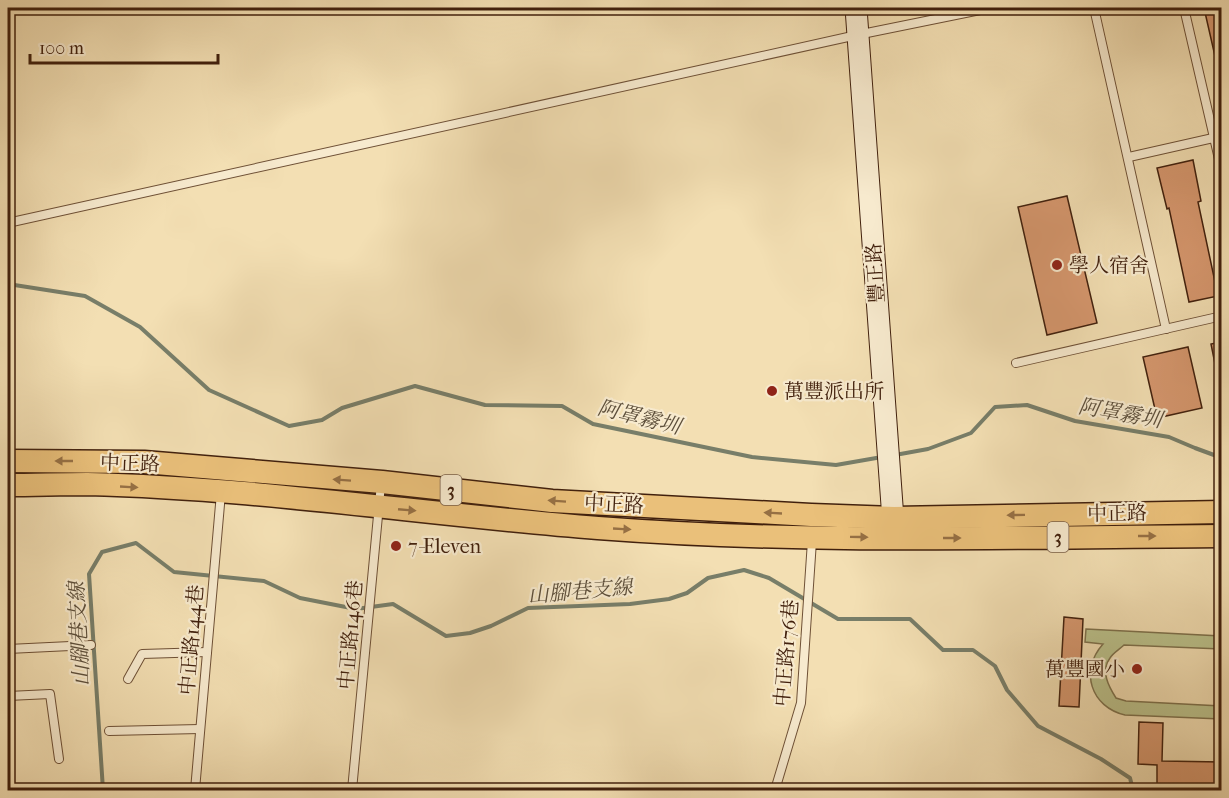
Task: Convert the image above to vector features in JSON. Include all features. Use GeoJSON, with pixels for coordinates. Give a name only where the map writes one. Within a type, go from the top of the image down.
{"type":"FeatureCollection","features":[{"type":"Feature","properties":{"kind":"main road","name":"中正路"},"geometry":{"type":"LineString","coordinates":[[8,461],[144,462],[382,482],[812,526],[1221,536]]}},
{"type":"Feature","properties":{"kind":"main road","name":"中正路"},"geometry":{"type":"LineString","coordinates":[[8,485],[87,484],[221,492],[598,528],[728,536],[812,526]]}},
{"type":"Feature","properties":{"kind":"main road","name":"中正路"},"geometry":{"type":"LineString","coordinates":[[894,528],[1221,512]]}},
{"type":"Feature","properties":{"kind":"street","name":"豐正路"},"geometry":{"type":"LineString","coordinates":[[856,8],[894,528]]}},
{"type":"Feature","properties":{"kind":"lane"},"geometry":{"type":"LineString","coordinates":[[12,222],[857,35],[990,8]]}},
{"type":"Feature","properties":{"kind":"lane"},"geometry":{"type":"LineString","coordinates":[[1094,8],[1166,329]]}},
{"type":"Feature","properties":{"kind":"lane"},"geometry":{"type":"LineString","coordinates":[[1184,8],[1218,137],[1221,172]]}},
{"type":"Feature","properties":{"kind":"lane"},"geometry":{"type":"LineString","coordinates":[[1129,158],[1218,137]]}},
{"type":"Feature","properties":{"kind":"lane"},"geometry":{"type":"LineString","coordinates":[[1016,363],[1221,316]]}},
{"type":"Feature","properties":{"kind":"lane","name":"中正路146巷"},"geometry":{"type":"LineString","coordinates":[[352,790],[382,482]]}},
{"type":"Feature","properties":{"kind":"lane","name":"中正路144巷"},"geometry":{"type":"LineString","coordinates":[[195,790],[221,492]]}},
{"type":"Feature","properties":{"kind":"lane","name":"中正路176巷"},"geometry":{"type":"LineString","coordinates":[[775,790],[801,703],[812,526]]}},
{"type":"Feature","properties":{"kind":"lane"},"geometry":{"type":"LineString","coordinates":[[8,649],[91,645]]}},
{"type":"Feature","properties":{"kind":"lane"},"geometry":{"type":"LineString","coordinates":[[128,679],[142,654],[207,652]]}},
{"type":"Feature","properties":{"kind":"lane"},"geometry":{"type":"LineString","coordinates":[[8,696],[50,694],[59,759]]}},
{"type":"Feature","properties":{"kind":"lane"},"geometry":{"type":"LineString","coordinates":[[109,731],[200,729]]}},
{"type":"Feature","properties":{"kind":"green space"},"geometry":{"type":"Polygon","coordinates":[[[1086,629],[1221,636],[1221,649],[1124,645],[1110,658],[1106,673],[1108,684],[1116,698],[1126,701],[1221,706],[1221,719],[1125,715],[1113,711],[1097,696],[1092,687],[1090,676],[1092,665],[1103,644],[1085,642],[1086,629]]]}},
{"type":"Feature","properties":{"kind":"building"},"geometry":{"type":"Polygon","coordinates":[[[1204,8],[1221,8],[1221,65],[1217,65],[1204,8]]]}},
{"type":"Feature","properties":{"kind":"building"},"geometry":{"type":"Polygon","coordinates":[[[1193,160],[1201,201],[1198,202],[1218,296],[1189,302],[1169,208],[1167,209],[1157,168],[1193,160]]]}},
{"type":"Feature","properties":{"kind":"building","name":"學人宿舍"},"geometry":{"type":"Polygon","coordinates":[[[1067,196],[1097,323],[1047,335],[1018,207],[1067,196]]]}},
{"type":"Feature","properties":{"kind":"building"},"geometry":{"type":"Polygon","coordinates":[[[1221,342],[1221,374],[1217,374],[1211,344],[1221,342]]]}},
{"type":"Feature","properties":{"kind":"building"},"geometry":{"type":"Polygon","coordinates":[[[1188,347],[1202,408],[1157,418],[1143,357],[1188,347]]]}},
{"type":"Feature","properties":{"kind":"building"},"geometry":{"type":"Polygon","coordinates":[[[1064,617],[1083,619],[1079,707],[1059,706],[1064,617]]]}},
{"type":"Feature","properties":{"kind":"building"},"geometry":{"type":"Polygon","coordinates":[[[1139,722],[1163,723],[1162,761],[1221,762],[1221,789],[1157,788],[1157,765],[1138,764],[1139,722]]]}},
{"type":"Feature","properties":{"kind":"waterway","name":"阿罩霧圳"},"geometry":{"type":"LineString","coordinates":[[8,284],[85,296],[140,327],[209,390],[289,426],[322,420],[342,408],[415,386],[485,405],[562,406],[593,424],[752,457],[836,465],[882,457]]}},
{"type":"Feature","properties":{"kind":"waterway","name":"阿罩霧圳"},"geometry":{"type":"LineString","coordinates":[[895,455],[928,449],[971,433],[995,407],[1027,405],[1075,421],[1169,437],[1214,455],[1222,455]]}},
{"type":"Feature","properties":{"kind":"waterway","name":"山腳巷支線"},"geometry":{"type":"LineString","coordinates":[[103,790],[89,574],[102,552],[136,543],[174,572],[264,581],[300,598],[356,609],[393,604],[446,636],[470,633],[491,626],[528,608],[630,604],[669,599],[687,593],[708,578],[744,570],[769,578],[838,619],[910,619],[943,650],[973,650],[995,666],[1007,690],[1038,726],[1101,759],[1130,778],[1133,790]]}},
{"type":"Feature","properties":{"kind":"place","name":"學人宿舍"},"geometry":{"type":"Point","coordinates":[1057,265]}},
{"type":"Feature","properties":{"kind":"place","name":"萬豐派出所"},"geometry":{"type":"Point","coordinates":[772,391]}},
{"type":"Feature","properties":{"kind":"place","name":"7-Eleven"},"geometry":{"type":"Point","coordinates":[396,546]}},
{"type":"Feature","properties":{"kind":"place","name":"萬豐國小"},"geometry":{"type":"Point","coordinates":[1137,669]}}]}
